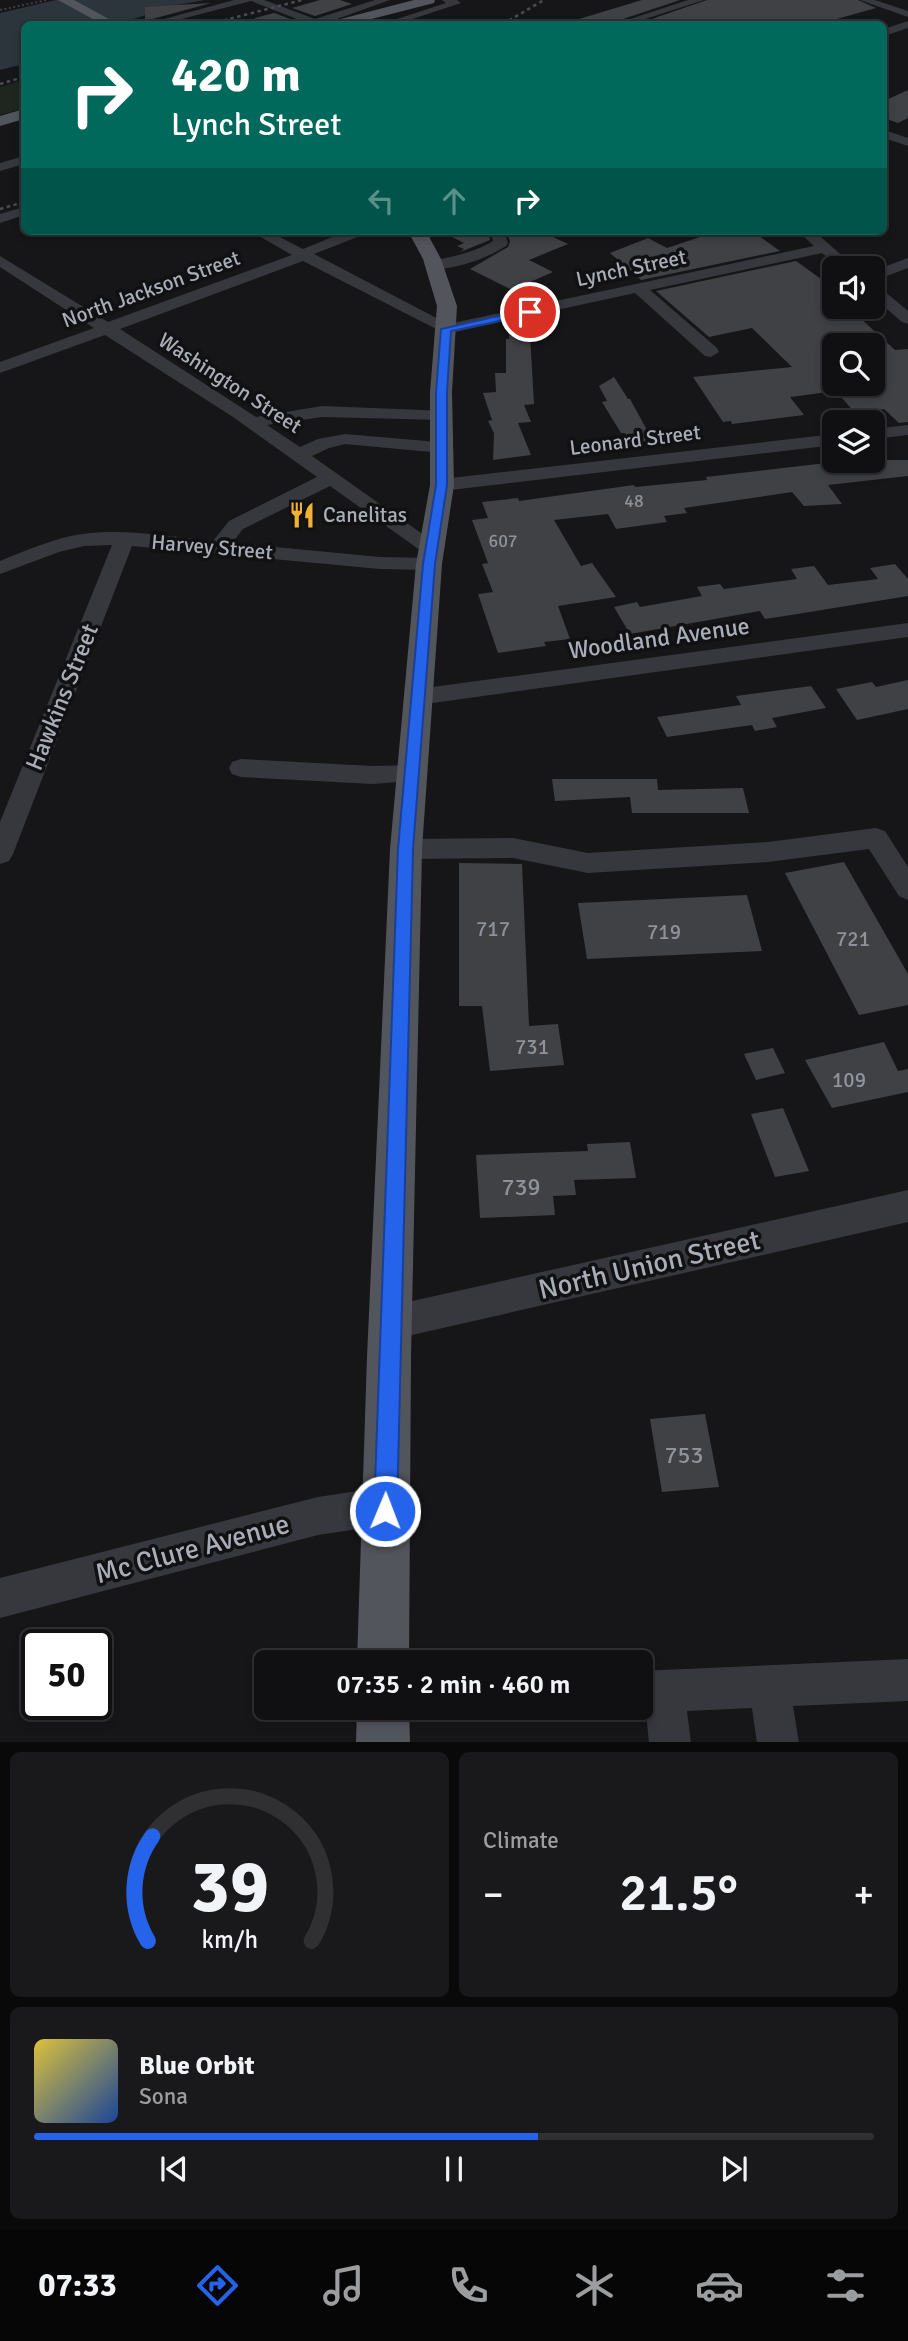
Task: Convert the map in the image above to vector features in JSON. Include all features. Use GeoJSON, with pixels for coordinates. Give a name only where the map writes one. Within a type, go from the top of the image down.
{"type":"FeatureCollection","features":[{"type":"Feature","properties":{"kind":"main road"},"geometry":{"type":"LineString","coordinates":[[64,0],[105,21]]}},
{"type":"Feature","properties":{"kind":"main road"},"geometry":{"type":"LineString","coordinates":[[388,20],[429,0]]}},
{"type":"Feature","properties":{"kind":"main road"},"geometry":{"type":"LineString","coordinates":[[0,121],[21,115]]}},
{"type":"Feature","properties":{"kind":"main road"},"geometry":{"type":"LineString","coordinates":[[383,1650],[390,1323],[406,849],[430,556],[442,485],[447,306],[419,235]]}},
{"type":"Feature","properties":{"kind":"main road"},"geometry":{"type":"LineString","coordinates":[[383,1720],[383,1742]]}},
{"type":"Feature","properties":{"kind":"street"},"geometry":{"type":"LineString","coordinates":[[163,21],[246,0]]}},
{"type":"Feature","properties":{"kind":"street"},"geometry":{"type":"LineString","coordinates":[[347,0],[362,6]]}},
{"type":"Feature","properties":{"kind":"street"},"geometry":{"type":"LineString","coordinates":[[324,21],[385,0]]}},
{"type":"Feature","properties":{"kind":"street"},"geometry":{"type":"LineString","coordinates":[[388,20],[456,4],[447,0]]}},
{"type":"Feature","properties":{"kind":"street"},"geometry":{"type":"LineString","coordinates":[[630,21],[699,0]]}},
{"type":"Feature","properties":{"kind":"street"},"geometry":{"type":"LineString","coordinates":[[865,0],[908,14]]}},
{"type":"Feature","properties":{"kind":"street"},"geometry":{"type":"LineString","coordinates":[[182,21],[257,1],[308,21]]}},
{"type":"Feature","properties":{"kind":"street"},"geometry":{"type":"LineString","coordinates":[[291,14],[300,21]]}},
{"type":"Feature","properties":{"kind":"street"},"geometry":{"type":"LineString","coordinates":[[887,32],[908,24]]}},
{"type":"Feature","properties":{"kind":"street"},"geometry":{"type":"LineString","coordinates":[[887,135],[908,142]]}},
{"type":"Feature","properties":{"kind":"street"},"geometry":{"type":"LineString","coordinates":[[0,167],[21,161]]}},
{"type":"Feature","properties":{"kind":"street"},"geometry":{"type":"LineString","coordinates":[[0,219],[21,212]]}},
{"type":"Feature","properties":{"kind":"street"},"geometry":{"type":"LineString","coordinates":[[264,235],[446,329]]}},
{"type":"Feature","properties":{"kind":"street","name":"North Jackson Street"},"geometry":{"type":"LineString","coordinates":[[0,368],[303,256],[310,250],[350,235]]}},
{"type":"Feature","properties":{"kind":"street"},"geometry":{"type":"LineString","coordinates":[[433,265],[454,263],[490,250],[501,243],[498,235]]}},
{"type":"Feature","properties":{"kind":"street"},"geometry":{"type":"LineString","coordinates":[[810,235],[835,256]]}},
{"type":"Feature","properties":{"kind":"street","name":"Lynch Street"},"geometry":{"type":"LineString","coordinates":[[446,329],[476,325],[826,248]]}},
{"type":"Feature","properties":{"kind":"street","name":"Washington Street"},"geometry":{"type":"LineString","coordinates":[[0,260],[252,422],[331,478],[430,556]]}},
{"type":"Feature","properties":{"kind":"street"},"geometry":{"type":"LineString","coordinates":[[885,272],[908,264]]}},
{"type":"Feature","properties":{"kind":"street"},"geometry":{"type":"LineString","coordinates":[[638,288],[711,352]]}},
{"type":"Feature","properties":{"kind":"street"},"geometry":{"type":"LineString","coordinates":[[885,299],[908,318]]}},
{"type":"Feature","properties":{"kind":"street"},"geometry":{"type":"LineString","coordinates":[[252,422],[287,413],[310,411],[442,431]]}},
{"type":"Feature","properties":{"kind":"street"},"geometry":{"type":"LineString","coordinates":[[298,455],[346,430],[442,431]]}},
{"type":"Feature","properties":{"kind":"street"},"geometry":{"type":"LineString","coordinates":[[885,433],[908,430]]}},
{"type":"Feature","properties":{"kind":"street","name":"Leonard Street"},"geometry":{"type":"LineString","coordinates":[[442,485],[822,441]]}},
{"type":"Feature","properties":{"kind":"street"},"geometry":{"type":"LineString","coordinates":[[220,548],[224,538],[236,525],[331,478]]}},
{"type":"Feature","properties":{"kind":"street","name":"Harvey Street"},"geometry":{"type":"LineString","coordinates":[[8,565],[53,547],[85,540],[125,539],[380,563],[430,556]]}},
{"type":"Feature","properties":{"kind":"street","name":"Hawkins Street"},"geometry":{"type":"LineString","coordinates":[[0,854],[125,539]]}},
{"type":"Feature","properties":{"kind":"street"},"geometry":{"type":"LineString","coordinates":[[0,546],[8,565]]}},
{"type":"Feature","properties":{"kind":"street","name":"Woodland Avenue"},"geometry":{"type":"LineString","coordinates":[[418,697],[908,630]]}},
{"type":"Feature","properties":{"kind":"street"},"geometry":{"type":"LineString","coordinates":[[241,768],[373,775],[412,774]]}},
{"type":"Feature","properties":{"kind":"street"},"geometry":{"type":"LineString","coordinates":[[406,849],[513,848],[588,863],[768,852],[876,838],[908,889]]}},
{"type":"Feature","properties":{"kind":"street","name":"North Union Street"},"geometry":{"type":"LineString","coordinates":[[390,1323],[908,1206]]}},
{"type":"Feature","properties":{"kind":"street","name":"Mc Clure Avenue"},"geometry":{"type":"LineString","coordinates":[[0,1598],[318,1516],[358,1510],[385,1511]]}},
{"type":"Feature","properties":{"kind":"street"},"geometry":{"type":"LineString","coordinates":[[653,1691],[908,1680]]}},
{"type":"Feature","properties":{"kind":"street"},"geometry":{"type":"LineString","coordinates":[[769,1686],[778,1742]]}},
{"type":"Feature","properties":{"kind":"street"},"geometry":{"type":"LineString","coordinates":[[653,1694],[670,1742]]}},
{"type":"Feature","properties":{"kind":"path"},"geometry":{"type":"LineString","coordinates":[[0,10],[44,1]]}},
{"type":"Feature","properties":{"kind":"shaded area"},"geometry":{"type":"Polygon","coordinates":[[[56,0],[205,0],[172,6],[128,21],[21,21],[21,65],[0,70],[0,13],[56,0]]]}},
{"type":"Feature","properties":{"kind":"shaded area"},"geometry":{"type":"Polygon","coordinates":[[[21,81],[21,109],[0,115],[0,87],[21,81]]]}},
{"type":"Feature","properties":{"kind":"building"},"geometry":{"type":"Polygon","coordinates":[[[320,0],[340,0],[352,4],[315,16],[292,8],[320,0]]]}},
{"type":"Feature","properties":{"kind":"building"},"geometry":{"type":"Polygon","coordinates":[[[642,0],[680,0],[617,21],[579,19],[642,0]]]}},
{"type":"Feature","properties":{"kind":"building"},"geometry":{"type":"Polygon","coordinates":[[[707,0],[858,0],[876,8],[830,21],[646,21],[707,0]]]}},
{"type":"Feature","properties":{"kind":"building"},"geometry":{"type":"Polygon","coordinates":[[[211,3],[145,21],[145,7],[211,3]]]}},
{"type":"Feature","properties":{"kind":"building"},"geometry":{"type":"Polygon","coordinates":[[[274,13],[296,21],[256,21],[255,18],[274,13]]]}},
{"type":"Feature","properties":{"kind":"building"},"geometry":{"type":"Polygon","coordinates":[[[908,90],[908,118],[898,123],[887,119],[887,100],[908,90]]]}},
{"type":"Feature","properties":{"kind":"building"},"geometry":{"type":"Polygon","coordinates":[[[448,235],[489,235],[490,240],[460,252],[464,249],[457,246],[464,243],[448,235]]]}},
{"type":"Feature","properties":{"kind":"building"},"geometry":{"type":"Polygon","coordinates":[[[508,235],[549,235],[568,244],[529,260],[553,272],[512,290],[470,269],[508,247],[508,235]]]}},
{"type":"Feature","properties":{"kind":"building"},"geometry":{"type":"Polygon","coordinates":[[[706,235],[758,235],[780,251],[641,280],[610,253],[648,238],[667,248],[706,235]]]}},
{"type":"Feature","properties":{"kind":"building"},"geometry":{"type":"Polygon","coordinates":[[[796,261],[822,280],[822,319],[861,319],[876,333],[822,333],[822,393],[790,397],[804,415],[732,424],[731,421],[723,422],[693,377],[792,367],[752,328],[709,337],[656,291],[796,261]]]}},
{"type":"Feature","properties":{"kind":"building"},"geometry":{"type":"Polygon","coordinates":[[[509,334],[530,334],[534,404],[524,405],[531,422],[518,423],[531,455],[493,460],[494,433],[488,421],[492,420],[483,393],[496,392],[495,373],[506,373],[506,339],[509,339],[509,334]]]}},
{"type":"Feature","properties":{"kind":"building"},"geometry":{"type":"Polygon","coordinates":[[[885,341],[895,350],[908,349],[908,422],[899,423],[884,409],[852,410],[840,396],[885,396],[885,341]]]}},
{"type":"Feature","properties":{"kind":"building"},"geometry":{"type":"Polygon","coordinates":[[[614,377],[630,399],[653,441],[631,443],[625,433],[621,433],[602,402],[607,401],[599,386],[614,377]]]}},
{"type":"Feature","properties":{"kind":"building"},"geometry":{"type":"Polygon","coordinates":[[[885,460],[908,460],[908,476],[828,485],[842,504],[804,506],[792,492],[684,508],[687,513],[664,516],[667,522],[616,529],[608,514],[554,520],[581,566],[592,563],[616,597],[558,606],[570,639],[544,642],[546,646],[498,653],[478,594],[493,592],[482,564],[488,563],[472,520],[488,518],[482,502],[518,498],[519,501],[634,485],[707,480],[706,477],[822,463],[822,473],[885,473],[885,460]]]}},
{"type":"Feature","properties":{"kind":"building"},"geometry":{"type":"Polygon","coordinates":[[[895,564],[908,579],[908,596],[765,619],[760,611],[630,634],[614,607],[637,602],[640,607],[702,596],[697,587],[720,584],[724,589],[797,579],[791,569],[814,566],[828,585],[878,579],[870,568],[895,564]]]}},
{"type":"Feature","properties":{"kind":"building"},"geometry":{"type":"Polygon","coordinates":[[[908,680],[908,709],[857,720],[836,689],[872,682],[876,687],[908,680]]]}},
{"type":"Feature","properties":{"kind":"building"},"geometry":{"type":"Polygon","coordinates":[[[811,686],[826,708],[772,718],[777,727],[755,731],[752,725],[667,737],[657,717],[741,705],[736,696],[811,686]]]}},
{"type":"Feature","properties":{"kind":"building"},"geometry":{"type":"Polygon","coordinates":[[[552,779],[657,779],[658,790],[743,788],[749,813],[632,813],[630,797],[555,801],[552,779]]]}},
{"type":"Feature","properties":{"kind":"building"},"geometry":{"type":"Polygon","coordinates":[[[844,862],[908,974],[908,1005],[859,1015],[785,873],[844,862]]]}},
{"type":"Feature","properties":{"kind":"building"},"geometry":{"type":"Polygon","coordinates":[[[459,863],[522,864],[529,1026],[558,1024],[564,1065],[490,1071],[482,1006],[459,1006],[459,863]]]}},
{"type":"Feature","properties":{"kind":"building"},"geometry":{"type":"Polygon","coordinates":[[[747,895],[762,951],[587,959],[578,903],[747,895]]]}},
{"type":"Feature","properties":{"kind":"building"},"geometry":{"type":"Polygon","coordinates":[[[884,1042],[898,1071],[908,1069],[908,1092],[832,1108],[805,1060],[884,1042]]]}},
{"type":"Feature","properties":{"kind":"building"},"geometry":{"type":"Polygon","coordinates":[[[773,1048],[785,1073],[756,1080],[744,1054],[773,1048]]]}},
{"type":"Feature","properties":{"kind":"building"},"geometry":{"type":"Polygon","coordinates":[[[783,1108],[809,1171],[775,1177],[751,1114],[783,1108]]]}},
{"type":"Feature","properties":{"kind":"building"},"geometry":{"type":"Polygon","coordinates":[[[630,1142],[636,1178],[574,1180],[576,1195],[553,1196],[555,1215],[480,1218],[476,1155],[588,1151],[587,1144],[630,1142]]]}},
{"type":"Feature","properties":{"kind":"building"},"geometry":{"type":"Polygon","coordinates":[[[705,1414],[719,1487],[662,1492],[650,1419],[705,1414]]]}},
{"type":"Feature","properties":{"kind":"railway"},"geometry":{"type":"LineString","coordinates":[[222,21],[302,0]]}},
{"type":"Feature","properties":{"kind":"railway"},"geometry":{"type":"LineString","coordinates":[[508,21],[544,0]]}},
{"type":"Feature","properties":{"kind":"railway"},"geometry":{"type":"LineString","coordinates":[[0,84],[21,78]]}},
{"type":"Feature","properties":{"kind":"railway"},"geometry":{"type":"LineString","coordinates":[[0,209],[21,203]]}},
{"type":"Feature","properties":{"kind":"place","name":"Canelitas"},"geometry":{"type":"Point","coordinates":[302,515]}},
{"type":"Feature","properties":{"kind":"route"},"geometry":{"type":"LineString","coordinates":[[385,1511],[406,849],[429,564],[442,485],[441,392],[446,329],[530,312]]}}]}
